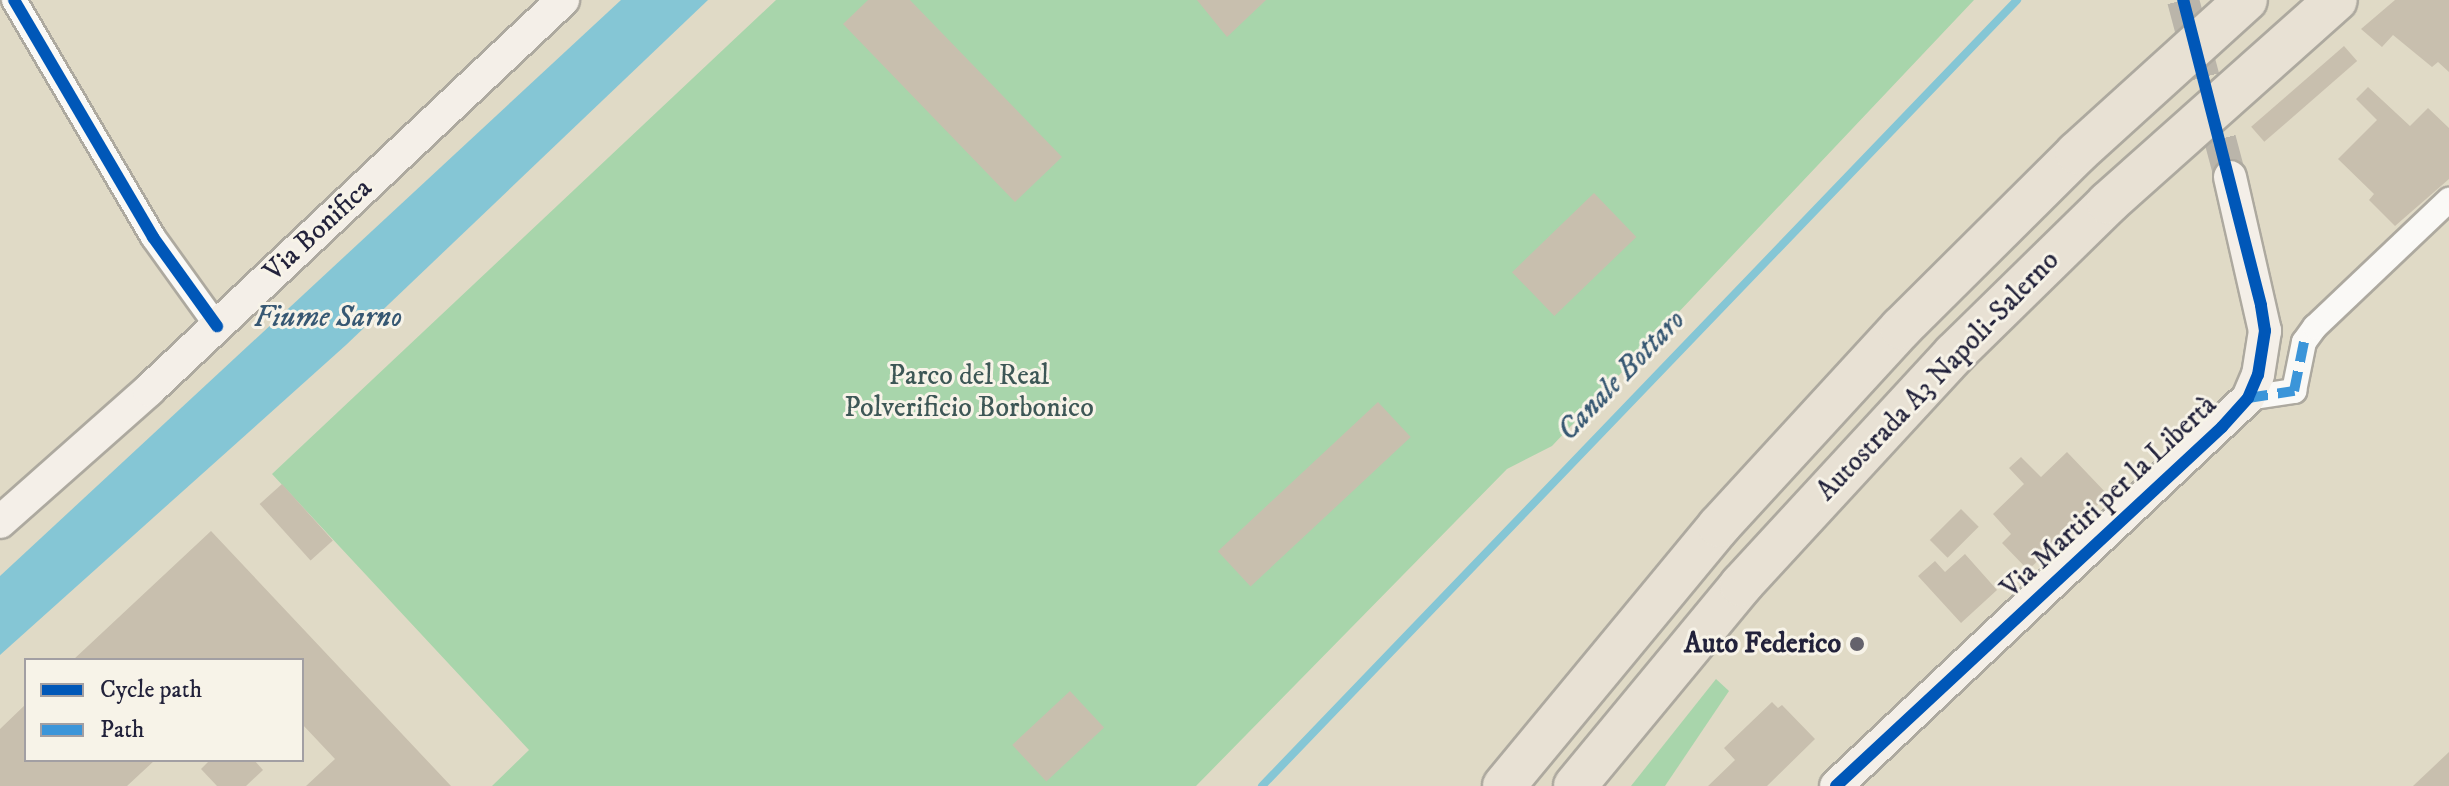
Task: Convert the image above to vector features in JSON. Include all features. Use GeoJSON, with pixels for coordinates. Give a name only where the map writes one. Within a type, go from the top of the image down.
{"type":"FeatureCollection","features":[{"type":"Feature","properties":{"kind":"highway","name":"Autostrada A3 Napoli-Salerno"},"geometry":{"type":"LineString","coordinates":[[1504,786],[1719,526],[1912,317],[2077,153],[2246,0]]}},
{"type":"Feature","properties":{"kind":"highway","name":"Autostrada A3 Napoli-Salerno"},"geometry":{"type":"LineString","coordinates":[[1575,786],[1741,585],[1954,354],[2164,151],[2336,0]]}},
{"type":"Feature","properties":{"kind":"highway"},"geometry":{"type":"LineString","coordinates":[[1481,786],[1569,704]]}},
{"type":"Feature","properties":{"kind":"street"},"geometry":{"type":"LineString","coordinates":[[14,0],[153,237],[217,326]]}},
{"type":"Feature","properties":{"kind":"street","name":"Via Bonifica"},"geometry":{"type":"LineString","coordinates":[[0,522],[217,326],[563,0]]}},
{"type":"Feature","properties":{"kind":"street","name":"Via Martiri per la Libertà"},"geometry":{"type":"LineString","coordinates":[[1836,786],[2248,398],[2258,375],[2265,331],[2230,177]]}},
{"type":"Feature","properties":{"kind":"street"},"geometry":{"type":"LineString","coordinates":[[2248,398],[2294,391],[2304,342],[2335,304],[2449,200]]}},
{"type":"Feature","properties":{"kind":"green space","name":"Parco del Real Polverificio Borbonico"},"geometry":{"type":"Polygon","coordinates":[[[776,0],[1974,0],[1552,446],[1507,469],[1196,786],[492,786],[529,750],[272,474],[776,0]]]}},
{"type":"Feature","properties":{"kind":"green space"},"geometry":{"type":"Polygon","coordinates":[[[1716,679],[1729,691],[1665,786],[1631,786],[1716,679]]]}},
{"type":"Feature","properties":{"kind":"water","name":"Fiume Sarno"},"geometry":{"type":"Polygon","coordinates":[[[621,0],[708,0],[346,345],[0,655],[0,576],[621,0]]]}},
{"type":"Feature","properties":{"kind":"building"},"geometry":{"type":"Polygon","coordinates":[[[868,0],[910,0],[1062,157],[1015,202],[843,24],[868,0]]]}},
{"type":"Feature","properties":{"kind":"building"},"geometry":{"type":"Polygon","coordinates":[[[1197,0],[1266,0],[1227,37],[1197,0]]]}},
{"type":"Feature","properties":{"kind":"building"},"geometry":{"type":"Polygon","coordinates":[[[2395,0],[2449,0],[2449,72],[2438,62],[2432,67],[2393,35],[2382,47],[2361,29],[2395,0]]]}},
{"type":"Feature","properties":{"kind":"building"},"geometry":{"type":"Polygon","coordinates":[[[2344,46],[2357,61],[2264,142],[2251,127],[2344,46]]]}},
{"type":"Feature","properties":{"kind":"building"},"geometry":{"type":"Polygon","coordinates":[[[2368,87],[2410,126],[2428,108],[2449,128],[2449,179],[2395,226],[2369,200],[2374,194],[2338,159],[2377,120],[2356,99],[2368,87]]]}},
{"type":"Feature","properties":{"kind":"building"},"geometry":{"type":"Polygon","coordinates":[[[1594,193],[1636,237],[1554,316],[1512,272],[1594,193]]]}},
{"type":"Feature","properties":{"kind":"building"},"geometry":{"type":"Polygon","coordinates":[[[1378,402],[1411,437],[1251,586],[1218,551],[1378,402]]]}},
{"type":"Feature","properties":{"kind":"building"},"geometry":{"type":"Polygon","coordinates":[[[2067,452],[2108,495],[2028,570],[2002,543],[2011,534],[1993,514],[2024,484],[2009,468],[2021,457],[2041,477],[2067,452]]]}},
{"type":"Feature","properties":{"kind":"building"},"geometry":{"type":"Polygon","coordinates":[[[282,484],[333,540],[311,561],[260,504],[282,484]]]}},
{"type":"Feature","properties":{"kind":"building"},"geometry":{"type":"Polygon","coordinates":[[[1961,509],[1979,527],[1948,558],[1930,540],[1961,509]]]}},
{"type":"Feature","properties":{"kind":"building"},"geometry":{"type":"Polygon","coordinates":[[[211,531],[451,786],[306,786],[335,759],[304,726],[304,658],[75,658],[211,531]]]}},
{"type":"Feature","properties":{"kind":"building"},"geometry":{"type":"Polygon","coordinates":[[[1965,554],[1997,590],[1961,623],[1918,576],[1935,561],[1945,572],[1965,554]]]}},
{"type":"Feature","properties":{"kind":"building"},"geometry":{"type":"Polygon","coordinates":[[[1070,691],[1104,728],[1046,781],[1012,745],[1070,691]]]}},
{"type":"Feature","properties":{"kind":"building"},"geometry":{"type":"Polygon","coordinates":[[[1772,702],[1778,708],[1782,705],[1815,739],[1767,786],[1708,786],[1735,760],[1724,748],[1772,702]]]}},
{"type":"Feature","properties":{"kind":"building"},"geometry":{"type":"Polygon","coordinates":[[[24,706],[24,762],[153,762],[127,786],[0,786],[0,729],[24,706]]]}},
{"type":"Feature","properties":{"kind":"building"},"geometry":{"type":"Polygon","coordinates":[[[2449,752],[2449,786],[2413,786],[2449,752]]]}},
{"type":"Feature","properties":{"kind":"building"},"geometry":{"type":"Polygon","coordinates":[[[208,762],[256,762],[263,770],[246,786],[217,786],[201,769],[208,762]]]}},
{"type":"Feature","properties":{"kind":"waterway","name":"Canale Bottaro"},"geometry":{"type":"LineString","coordinates":[[1262,786],[2017,0]]}},
{"type":"Feature","properties":{"kind":"tunnel"},"geometry":{"type":"LineString","coordinates":[[2183,0],[2230,177]]}},
{"type":"Feature","properties":{"kind":"marked path"},"geometry":{"type":"LineString","coordinates":[[2248,398],[2294,391],[2304,342]]}},
{"type":"Feature","properties":{"kind":"cycle path"},"geometry":{"type":"LineString","coordinates":[[14,0],[153,237],[217,326]]}},
{"type":"Feature","properties":{"kind":"cycle path"},"geometry":{"type":"LineString","coordinates":[[1836,786],[2222,427],[2248,398],[2258,375],[2265,331],[2261,305],[2183,0]]}},
{"type":"Feature","properties":{"kind":"place","name":"Auto Federico"},"geometry":{"type":"Point","coordinates":[1857,644]}}]}
